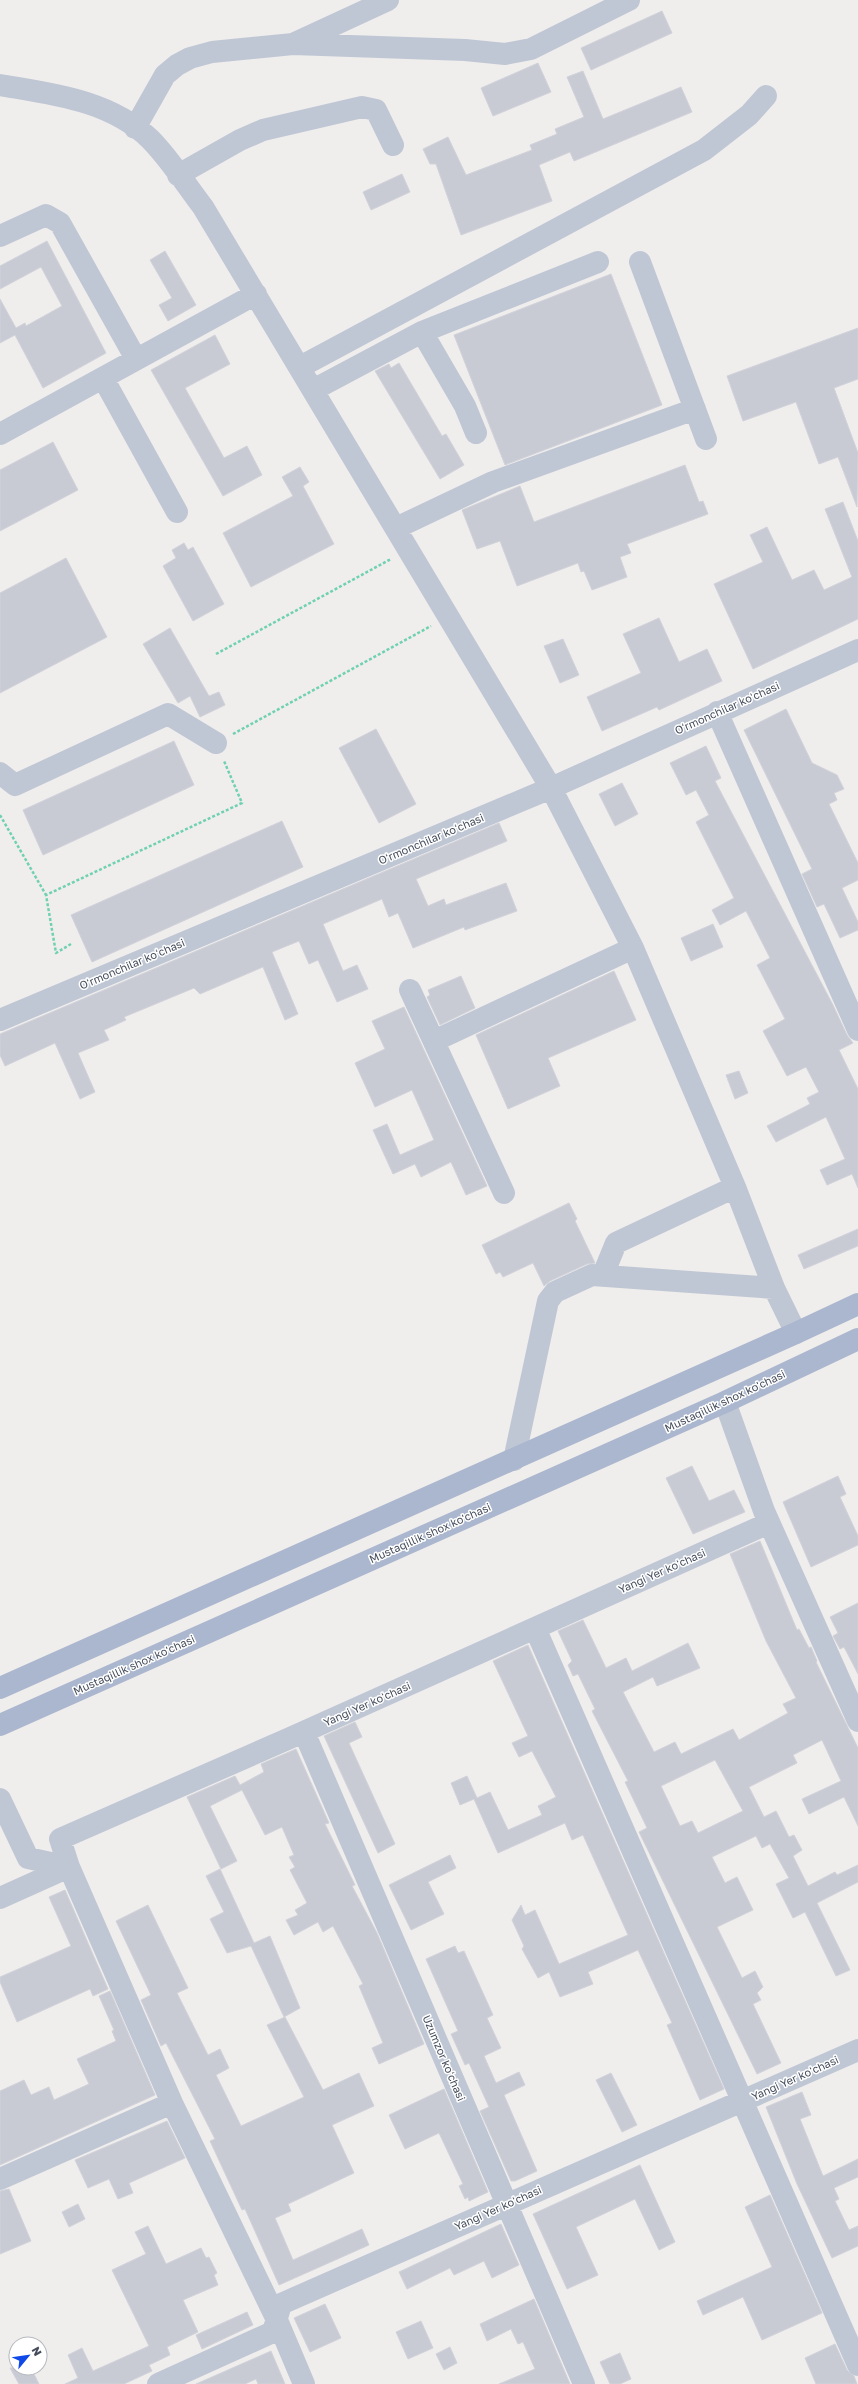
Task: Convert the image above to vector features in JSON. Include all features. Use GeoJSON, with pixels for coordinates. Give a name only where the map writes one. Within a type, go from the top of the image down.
{"type":"FeatureCollection","features":[{"type":"Feature","properties":{"kind":"main road"},"geometry":{"type":"LineString","coordinates":[[0,1688],[514,1460],[858,1304]]}},
{"type":"Feature","properties":{"kind":"main road","name":"Mustaqillik shox ko'chasi"},"geometry":{"type":"LineString","coordinates":[[0,1725],[725,1402],[858,1339]]}},
{"type":"Feature","properties":{"kind":"main road"},"geometry":{"type":"LineString","coordinates":[[252,1576],[265,1607]]}},
{"type":"Feature","properties":{"kind":"street"},"geometry":{"type":"LineString","coordinates":[[293,44],[388,0]]}},
{"type":"Feature","properties":{"kind":"street"},"geometry":{"type":"LineString","coordinates":[[135,128],[165,75],[177,65],[190,58],[212,52],[293,44],[465,50],[505,54],[531,49],[629,0]]}},
{"type":"Feature","properties":{"kind":"street"},"geometry":{"type":"LineString","coordinates":[[0,86],[72,97],[119,116],[150,139],[203,206],[551,788],[633,948],[735,1187],[774,1288],[796,1333]]}},
{"type":"Feature","properties":{"kind":"street"},"geometry":{"type":"LineString","coordinates":[[300,368],[704,150],[749,115],[766,96]]}},
{"type":"Feature","properties":{"kind":"street"},"geometry":{"type":"LineString","coordinates":[[178,175],[240,140],[263,130],[362,107],[376,110],[393,145]]}},
{"type":"Feature","properties":{"kind":"street"},"geometry":{"type":"LineString","coordinates":[[0,236],[46,215],[60,223],[136,359]]}},
{"type":"Feature","properties":{"kind":"street"},"geometry":{"type":"LineString","coordinates":[[313,390],[422,332],[598,262]]}},
{"type":"Feature","properties":{"kind":"street"},"geometry":{"type":"LineString","coordinates":[[640,262],[706,439]]}},
{"type":"Feature","properties":{"kind":"street"},"geometry":{"type":"LineString","coordinates":[[0,434],[256,294]]}},
{"type":"Feature","properties":{"kind":"street"},"geometry":{"type":"LineString","coordinates":[[422,332],[465,406],[476,433]]}},
{"type":"Feature","properties":{"kind":"street"},"geometry":{"type":"LineString","coordinates":[[104,378],[177,512]]}},
{"type":"Feature","properties":{"kind":"street"},"geometry":{"type":"LineString","coordinates":[[396,528],[493,482],[695,409]]}},
{"type":"Feature","properties":{"kind":"street","name":"Oʻrmonchilar koʻchasi"},"geometry":{"type":"LineString","coordinates":[[0,1020],[551,788],[717,712],[858,650]]}},
{"type":"Feature","properties":{"kind":"street"},"geometry":{"type":"LineString","coordinates":[[717,712],[858,1030]]}},
{"type":"Feature","properties":{"kind":"street"},"geometry":{"type":"LineString","coordinates":[[0,773],[15,785],[168,714],[216,743]]}},
{"type":"Feature","properties":{"kind":"street"},"geometry":{"type":"LineString","coordinates":[[434,1041],[633,948]]}},
{"type":"Feature","properties":{"kind":"street"},"geometry":{"type":"LineString","coordinates":[[410,990],[504,1193]]}},
{"type":"Feature","properties":{"kind":"street"},"geometry":{"type":"LineString","coordinates":[[604,1275],[616,1243],[735,1187]]}},
{"type":"Feature","properties":{"kind":"street"},"geometry":{"type":"LineString","coordinates":[[514,1460],[548,1301],[555,1292],[592,1275],[774,1288]]}},
{"type":"Feature","properties":{"kind":"street"},"geometry":{"type":"LineString","coordinates":[[725,1402],[769,1523],[858,1721]]}},
{"type":"Feature","properties":{"kind":"street","name":"Yangi Yer koʻchasi"},"geometry":{"type":"LineString","coordinates":[[69,1867],[60,1838],[304,1732],[769,1523]]}},
{"type":"Feature","properties":{"kind":"street"},"geometry":{"type":"LineString","coordinates":[[535,1628],[858,2365]]}},
{"type":"Feature","properties":{"kind":"street","name":"Uzumzor koʻchasi"},"geometry":{"type":"LineString","coordinates":[[304,1732],[584,2384]]}},
{"type":"Feature","properties":{"kind":"street"},"geometry":{"type":"LineString","coordinates":[[0,1799],[28,1858],[69,1867]]}},
{"type":"Feature","properties":{"kind":"street"},"geometry":{"type":"LineString","coordinates":[[0,1898],[69,1867]]}},
{"type":"Feature","properties":{"kind":"street"},"geometry":{"type":"LineString","coordinates":[[69,1867],[172,2103],[277,2320],[304,2384]]}},
{"type":"Feature","properties":{"kind":"street","name":"Yangi Yer koʻchasi"},"geometry":{"type":"LineString","coordinates":[[158,2384],[273,2332],[282,2304],[858,2050]]}},
{"type":"Feature","properties":{"kind":"street"},"geometry":{"type":"LineString","coordinates":[[0,2179],[172,2103]]}},
{"type":"Feature","properties":{"kind":"path"},"geometry":{"type":"LineString","coordinates":[[216,654],[409,549]]}},
{"type":"Feature","properties":{"kind":"path"},"geometry":{"type":"LineString","coordinates":[[46,895],[242,803],[216,743],[449,617]]}},
{"type":"Feature","properties":{"kind":"path"},"geometry":{"type":"LineString","coordinates":[[0,815],[46,895],[56,953],[71,944]]}},
{"type":"Feature","properties":{"kind":"building"},"geometry":{"type":"Polygon","coordinates":[[[662,11],[672,33],[591,70],[581,48],[662,11]]]}},
{"type":"Feature","properties":{"kind":"building"},"geometry":{"type":"Polygon","coordinates":[[[538,63],[551,92],[493,116],[481,88],[538,63]]]}},
{"type":"Feature","properties":{"kind":"building"},"geometry":{"type":"Polygon","coordinates":[[[583,71],[603,119],[681,87],[692,112],[574,161],[570,152],[539,165],[552,201],[461,235],[436,164],[430,164],[423,149],[448,137],[466,175],[532,150],[530,145],[557,134],[555,129],[584,117],[567,77],[583,71]]]}},
{"type":"Feature","properties":{"kind":"building"},"geometry":{"type":"Polygon","coordinates":[[[402,174],[410,192],[371,210],[363,192],[402,174]]]}},
{"type":"Feature","properties":{"kind":"building"},"geometry":{"type":"Polygon","coordinates":[[[47,241],[106,353],[43,388],[15,335],[0,343],[0,299],[16,328],[25,323],[26,326],[62,306],[41,267],[0,289],[0,266],[47,241]]]}},
{"type":"Feature","properties":{"kind":"building"},"geometry":{"type":"Polygon","coordinates":[[[165,251],[196,305],[168,321],[159,305],[172,298],[150,260],[165,251]]]}},
{"type":"Feature","properties":{"kind":"building"},"geometry":{"type":"Polygon","coordinates":[[[611,274],[662,405],[505,465],[454,335],[611,274]]]}},
{"type":"Feature","properties":{"kind":"building"},"geometry":{"type":"Polygon","coordinates":[[[858,328],[858,379],[834,388],[858,453],[857,507],[838,457],[819,464],[796,402],[743,421],[727,376],[858,328]]]}},
{"type":"Feature","properties":{"kind":"building"},"geometry":{"type":"Polygon","coordinates":[[[215,335],[230,364],[185,388],[224,458],[247,446],[262,475],[223,496],[151,370],[215,335]]]}},
{"type":"Feature","properties":{"kind":"building"},"geometry":{"type":"Polygon","coordinates":[[[399,363],[442,436],[446,434],[464,465],[440,479],[375,371],[389,364],[391,368],[399,363]]]}},
{"type":"Feature","properties":{"kind":"building"},"geometry":{"type":"Polygon","coordinates":[[[53,442],[78,490],[0,531],[0,470],[53,442]]]}},
{"type":"Feature","properties":{"kind":"building"},"geometry":{"type":"Polygon","coordinates":[[[685,465],[699,502],[703,501],[708,514],[627,544],[631,553],[620,557],[627,577],[592,590],[584,571],[581,572],[578,563],[517,586],[500,541],[477,549],[462,510],[520,486],[534,522],[685,465]]]}},
{"type":"Feature","properties":{"kind":"building"},"geometry":{"type":"Polygon","coordinates":[[[300,467],[309,482],[303,486],[334,544],[251,587],[223,533],[293,496],[282,477],[300,467]]]}},
{"type":"Feature","properties":{"kind":"building"},"geometry":{"type":"Polygon","coordinates":[[[843,502],[858,541],[858,619],[753,669],[714,584],[763,562],[750,535],[767,527],[792,580],[814,570],[824,590],[852,577],[825,509],[843,502]]]}},
{"type":"Feature","properties":{"kind":"building"},"geometry":{"type":"Polygon","coordinates":[[[184,543],[188,550],[193,547],[224,604],[193,621],[163,566],[176,558],[172,550],[184,543]]]}},
{"type":"Feature","properties":{"kind":"building"},"geometry":{"type":"Polygon","coordinates":[[[66,558],[107,637],[0,693],[0,593],[66,558]]]}},
{"type":"Feature","properties":{"kind":"building"},"geometry":{"type":"Polygon","coordinates":[[[659,618],[679,662],[707,649],[722,681],[659,710],[657,707],[602,731],[587,697],[641,673],[623,634],[659,618]]]}},
{"type":"Feature","properties":{"kind":"building"},"geometry":{"type":"Polygon","coordinates":[[[170,628],[209,696],[219,692],[225,705],[200,717],[190,696],[178,703],[143,644],[170,628]]]}},
{"type":"Feature","properties":{"kind":"building"},"geometry":{"type":"Polygon","coordinates":[[[563,639],[579,675],[560,683],[544,646],[563,639]]]}},
{"type":"Feature","properties":{"kind":"building"},"geometry":{"type":"Polygon","coordinates":[[[786,709],[812,763],[837,775],[844,789],[834,793],[837,800],[829,804],[858,863],[858,880],[842,888],[858,922],[858,930],[840,938],[824,904],[817,907],[802,874],[812,869],[744,730],[786,709]]]}},
{"type":"Feature","properties":{"kind":"building"},"geometry":{"type":"Polygon","coordinates":[[[376,729],[416,804],[379,823],[339,748],[376,729]]]}},
{"type":"Feature","properties":{"kind":"building"},"geometry":{"type":"Polygon","coordinates":[[[174,741],[194,785],[43,855],[23,810],[174,741]]]}},
{"type":"Feature","properties":{"kind":"building"},"geometry":{"type":"Polygon","coordinates":[[[706,746],[721,778],[715,781],[833,1005],[847,1035],[853,1043],[839,1050],[858,1089],[858,1188],[852,1174],[827,1185],[820,1170],[845,1159],[826,1117],[776,1142],[767,1126],[810,1104],[807,1098],[819,1092],[806,1067],[787,1076],[763,1031],[785,1019],[757,965],[770,958],[746,911],[720,925],[712,910],[734,898],[696,822],[709,815],[696,790],[686,795],[670,763],[706,746]]]}},
{"type":"Feature","properties":{"kind":"building"},"geometry":{"type":"Polygon","coordinates":[[[622,783],[638,814],[615,826],[599,794],[622,783]]]}},
{"type":"Feature","properties":{"kind":"building"},"geometry":{"type":"Polygon","coordinates":[[[282,821],[303,867],[92,962],[71,915],[282,821]]]}},
{"type":"Feature","properties":{"kind":"building"},"geometry":{"type":"Polygon","coordinates":[[[499,823],[507,841],[416,879],[428,906],[444,899],[446,905],[506,883],[517,911],[465,930],[464,927],[413,948],[398,913],[389,917],[382,899],[323,924],[343,971],[357,965],[368,989],[337,1002],[318,960],[309,964],[299,941],[272,952],[298,1014],[285,1020],[263,967],[200,994],[194,988],[124,1017],[126,1020],[104,1030],[109,1040],[78,1053],[95,1092],[80,1099],[55,1043],[5,1066],[0,1055],[0,1034],[499,823]]]}},
{"type":"Feature","properties":{"kind":"building"},"geometry":{"type":"Polygon","coordinates":[[[713,924],[723,947],[691,961],[681,938],[713,924]]]}},
{"type":"Feature","properties":{"kind":"building"},"geometry":{"type":"Polygon","coordinates":[[[614,971],[636,1020],[548,1058],[560,1086],[508,1109],[476,1035],[614,971]]]}},
{"type":"Feature","properties":{"kind":"building"},"geometry":{"type":"Polygon","coordinates":[[[461,976],[475,1008],[440,1025],[427,997],[430,995],[428,990],[461,976]]]}},
{"type":"Feature","properties":{"kind":"building"},"geometry":{"type":"Polygon","coordinates":[[[404,1007],[487,1186],[466,1195],[451,1162],[421,1177],[415,1164],[393,1174],[373,1130],[387,1124],[400,1155],[434,1140],[412,1090],[375,1107],[355,1063],[385,1049],[372,1021],[404,1007]]]}},
{"type":"Feature","properties":{"kind":"building"},"geometry":{"type":"Polygon","coordinates":[[[739,1071],[748,1093],[735,1099],[726,1075],[739,1071]]]}},
{"type":"Feature","properties":{"kind":"building"},"geometry":{"type":"Polygon","coordinates":[[[569,1203],[577,1219],[575,1221],[595,1263],[587,1264],[550,1281],[544,1286],[533,1263],[503,1277],[500,1272],[496,1274],[482,1245],[569,1203]]]}},
{"type":"Feature","properties":{"kind":"building"},"geometry":{"type":"Polygon","coordinates":[[[858,1229],[858,1246],[804,1269],[798,1255],[858,1229]]]}},
{"type":"Feature","properties":{"kind":"building"},"geometry":{"type":"Polygon","coordinates":[[[692,1466],[709,1501],[734,1490],[745,1512],[693,1534],[666,1478],[692,1466]]]}},
{"type":"Feature","properties":{"kind":"building"},"geometry":{"type":"Polygon","coordinates":[[[838,1476],[846,1494],[840,1497],[858,1536],[858,1545],[811,1567],[783,1502],[838,1476]]]}},
{"type":"Feature","properties":{"kind":"building"},"geometry":{"type":"Polygon","coordinates":[[[760,1541],[797,1630],[799,1629],[809,1648],[811,1647],[817,1661],[816,1662],[858,1748],[858,1826],[844,1797],[809,1814],[802,1799],[841,1781],[822,1740],[793,1755],[797,1763],[749,1787],[764,1817],[776,1811],[789,1837],[794,1835],[802,1850],[793,1856],[808,1886],[835,1872],[837,1875],[858,1865],[858,1882],[817,1903],[850,1970],[836,1976],[805,1912],[793,1918],[776,1884],[789,1878],[770,1844],[762,1848],[756,1836],[712,1857],[725,1883],[737,1877],[753,1910],[717,1927],[742,1978],[755,1971],[763,1987],[757,1993],[761,2000],[753,2004],[781,2063],[757,2074],[639,1832],[647,1828],[625,1782],[628,1781],[592,1711],[595,1709],[578,1674],[573,1676],[568,1665],[572,1661],[558,1631],[583,1620],[606,1668],[626,1658],[632,1671],[688,1643],[700,1668],[657,1686],[653,1677],[623,1692],[654,1752],[675,1742],[681,1754],[733,1729],[739,1740],[788,1713],[783,1704],[796,1698],[766,1641],[730,1554],[760,1541]],[[715,1760],[661,1786],[680,1826],[692,1821],[698,1833],[743,1811],[715,1760]]]}},
{"type":"Feature","properties":{"kind":"building"},"geometry":{"type":"Polygon","coordinates":[[[858,1603],[858,1674],[844,1647],[840,1649],[833,1636],[838,1633],[830,1617],[858,1603]]]}},
{"type":"Feature","properties":{"kind":"building"},"geometry":{"type":"Polygon","coordinates":[[[528,1645],[724,2089],[700,2100],[667,2025],[672,2023],[638,1950],[588,1972],[593,1984],[560,1997],[549,1972],[538,1978],[522,1949],[524,1946],[512,1920],[521,1905],[525,1915],[535,1910],[559,1964],[628,1935],[583,1835],[572,1840],[565,1823],[498,1853],[474,1799],[460,1805],[451,1783],[467,1776],[477,1798],[490,1792],[508,1830],[542,1815],[538,1806],[556,1797],[532,1751],[519,1757],[512,1743],[528,1736],[493,1661],[528,1645]]]}},
{"type":"Feature","properties":{"kind":"building"},"geometry":{"type":"Polygon","coordinates":[[[355,1722],[362,1737],[349,1743],[395,1844],[378,1853],[324,1736],[355,1722]]]}},
{"type":"Feature","properties":{"kind":"building"},"geometry":{"type":"Polygon","coordinates":[[[296,1749],[329,1823],[325,1824],[355,1885],[352,1886],[377,1933],[424,2044],[379,2064],[372,2048],[383,2043],[359,1986],[363,1984],[333,1926],[323,1932],[318,1922],[294,1935],[286,1920],[298,1915],[295,1910],[307,1903],[290,1870],[295,1867],[289,1857],[294,1855],[282,1827],[265,1835],[242,1790],[210,1806],[237,1861],[221,1869],[187,1797],[235,1776],[240,1785],[264,1772],[261,1764],[296,1749]]]}},
{"type":"Feature","properties":{"kind":"building"},"geometry":{"type":"Polygon","coordinates":[[[450,1855],[456,1868],[428,1882],[444,1914],[411,1930],[389,1885],[450,1855]]]}},
{"type":"Feature","properties":{"kind":"building"},"geometry":{"type":"Polygon","coordinates":[[[220,1869],[254,1943],[270,1936],[300,2008],[284,2017],[251,1946],[227,1953],[210,1919],[224,1912],[206,1876],[220,1869]]]}},
{"type":"Feature","properties":{"kind":"building"},"geometry":{"type":"Polygon","coordinates":[[[65,1890],[108,1989],[93,1996],[90,1989],[17,2022],[0,1982],[0,1977],[71,1946],[49,1897],[65,1890]]]}},
{"type":"Feature","properties":{"kind":"building"},"geometry":{"type":"Polygon","coordinates":[[[148,1905],[188,1988],[177,1993],[208,2055],[220,2049],[229,2068],[216,2075],[241,2126],[304,2097],[267,2025],[285,2017],[323,2090],[359,2073],[374,2106],[332,2125],[354,2173],[288,2204],[291,2211],[275,2218],[293,2260],[362,2229],[369,2245],[279,2285],[245,2209],[242,2210],[210,2141],[215,2139],[166,2043],[161,2046],[141,2000],[151,1995],[116,1921],[148,1905]]]}},
{"type":"Feature","properties":{"kind":"building"},"geometry":{"type":"Polygon","coordinates":[[[455,1946],[458,1953],[464,1951],[493,2015],[487,2018],[501,2048],[484,2056],[496,2083],[519,2072],[525,2085],[504,2095],[537,2171],[515,2181],[511,2181],[480,2111],[489,2107],[469,2063],[465,2065],[451,2034],[458,2031],[426,1959],[455,1946]]]}},
{"type":"Feature","properties":{"kind":"building"},"geometry":{"type":"Polygon","coordinates":[[[110,1991],[155,2095],[0,2165],[0,2091],[24,2080],[31,2095],[49,2087],[54,2100],[89,2084],[77,2059],[116,2041],[112,2031],[114,2030],[99,1996],[110,1991]]]}},
{"type":"Feature","properties":{"kind":"building"},"geometry":{"type":"Polygon","coordinates":[[[611,2073],[637,2125],[622,2132],[596,2080],[611,2073]]]}},
{"type":"Feature","properties":{"kind":"building"},"geometry":{"type":"Polygon","coordinates":[[[444,2089],[488,2192],[469,2201],[468,2197],[465,2199],[459,2186],[463,2184],[439,2133],[405,2149],[389,2115],[444,2089]]]}},
{"type":"Feature","properties":{"kind":"building"},"geometry":{"type":"Polygon","coordinates":[[[802,2092],[811,2115],[800,2119],[823,2176],[858,2159],[858,2177],[834,2188],[839,2199],[835,2201],[849,2230],[858,2226],[858,2246],[832,2258],[797,2184],[766,2107],[802,2092]]]}},
{"type":"Feature","properties":{"kind":"building"},"geometry":{"type":"Polygon","coordinates":[[[167,2121],[185,2158],[129,2183],[133,2193],[118,2199],[109,2179],[88,2188],[75,2160],[167,2121]]]}},
{"type":"Feature","properties":{"kind":"building"},"geometry":{"type":"Polygon","coordinates":[[[640,2165],[675,2242],[659,2250],[635,2199],[576,2227],[598,2275],[567,2289],[533,2214],[640,2165]]]}},
{"type":"Feature","properties":{"kind":"building"},"geometry":{"type":"Polygon","coordinates":[[[9,2189],[31,2241],[0,2254],[0,2191],[9,2189]]]}},
{"type":"Feature","properties":{"kind":"building"},"geometry":{"type":"Polygon","coordinates":[[[770,2195],[822,2313],[762,2340],[743,2297],[703,2315],[697,2301],[772,2267],[745,2207],[770,2195]]]}},
{"type":"Feature","properties":{"kind":"building"},"geometry":{"type":"Polygon","coordinates":[[[78,2204],[85,2219],[69,2227],[62,2212],[78,2204]]]}},
{"type":"Feature","properties":{"kind":"building"},"geometry":{"type":"Polygon","coordinates":[[[501,2224],[519,2265],[492,2278],[484,2261],[454,2275],[450,2268],[407,2289],[399,2272],[501,2224]]]}},
{"type":"Feature","properties":{"kind":"building"},"geometry":{"type":"Polygon","coordinates":[[[148,2226],[166,2264],[201,2248],[206,2258],[209,2257],[217,2273],[214,2275],[218,2285],[183,2300],[198,2332],[167,2347],[170,2355],[149,2365],[152,2371],[124,2384],[65,2384],[78,2378],[68,2355],[82,2348],[93,2371],[149,2346],[112,2270],[146,2254],[135,2232],[148,2226]]]}},
{"type":"Feature","properties":{"kind":"building"},"geometry":{"type":"Polygon","coordinates":[[[534,2299],[570,2384],[499,2384],[535,2369],[523,2342],[518,2344],[511,2329],[487,2341],[480,2324],[534,2299]]]}},
{"type":"Feature","properties":{"kind":"building"},"geometry":{"type":"Polygon","coordinates":[[[325,2304],[341,2338],[310,2352],[294,2318],[325,2304]]]}},
{"type":"Feature","properties":{"kind":"building"},"geometry":{"type":"Polygon","coordinates":[[[247,2312],[253,2325],[202,2349],[196,2335],[247,2312]]]}},
{"type":"Feature","properties":{"kind":"building"},"geometry":{"type":"Polygon","coordinates":[[[421,2321],[433,2348],[408,2359],[396,2332],[421,2321]]]}},
{"type":"Feature","properties":{"kind":"building"},"geometry":{"type":"Polygon","coordinates":[[[835,2344],[847,2370],[854,2376],[857,2384],[816,2384],[805,2358],[835,2344]]]}},
{"type":"Feature","properties":{"kind":"building"},"geometry":{"type":"Polygon","coordinates":[[[450,2347],[457,2363],[444,2370],[436,2354],[450,2347]]]}},
{"type":"Feature","properties":{"kind":"building"},"geometry":{"type":"Polygon","coordinates":[[[271,2351],[285,2384],[258,2384],[256,2379],[245,2384],[196,2384],[271,2351]]]}},
{"type":"Feature","properties":{"kind":"building"},"geometry":{"type":"Polygon","coordinates":[[[620,2353],[631,2379],[620,2384],[610,2384],[600,2362],[620,2353]]]}},
{"type":"Feature","properties":{"kind":"building"},"geometry":{"type":"Polygon","coordinates":[[[14,2376],[35,2376],[39,2384],[19,2384],[14,2376]]]}}]}
